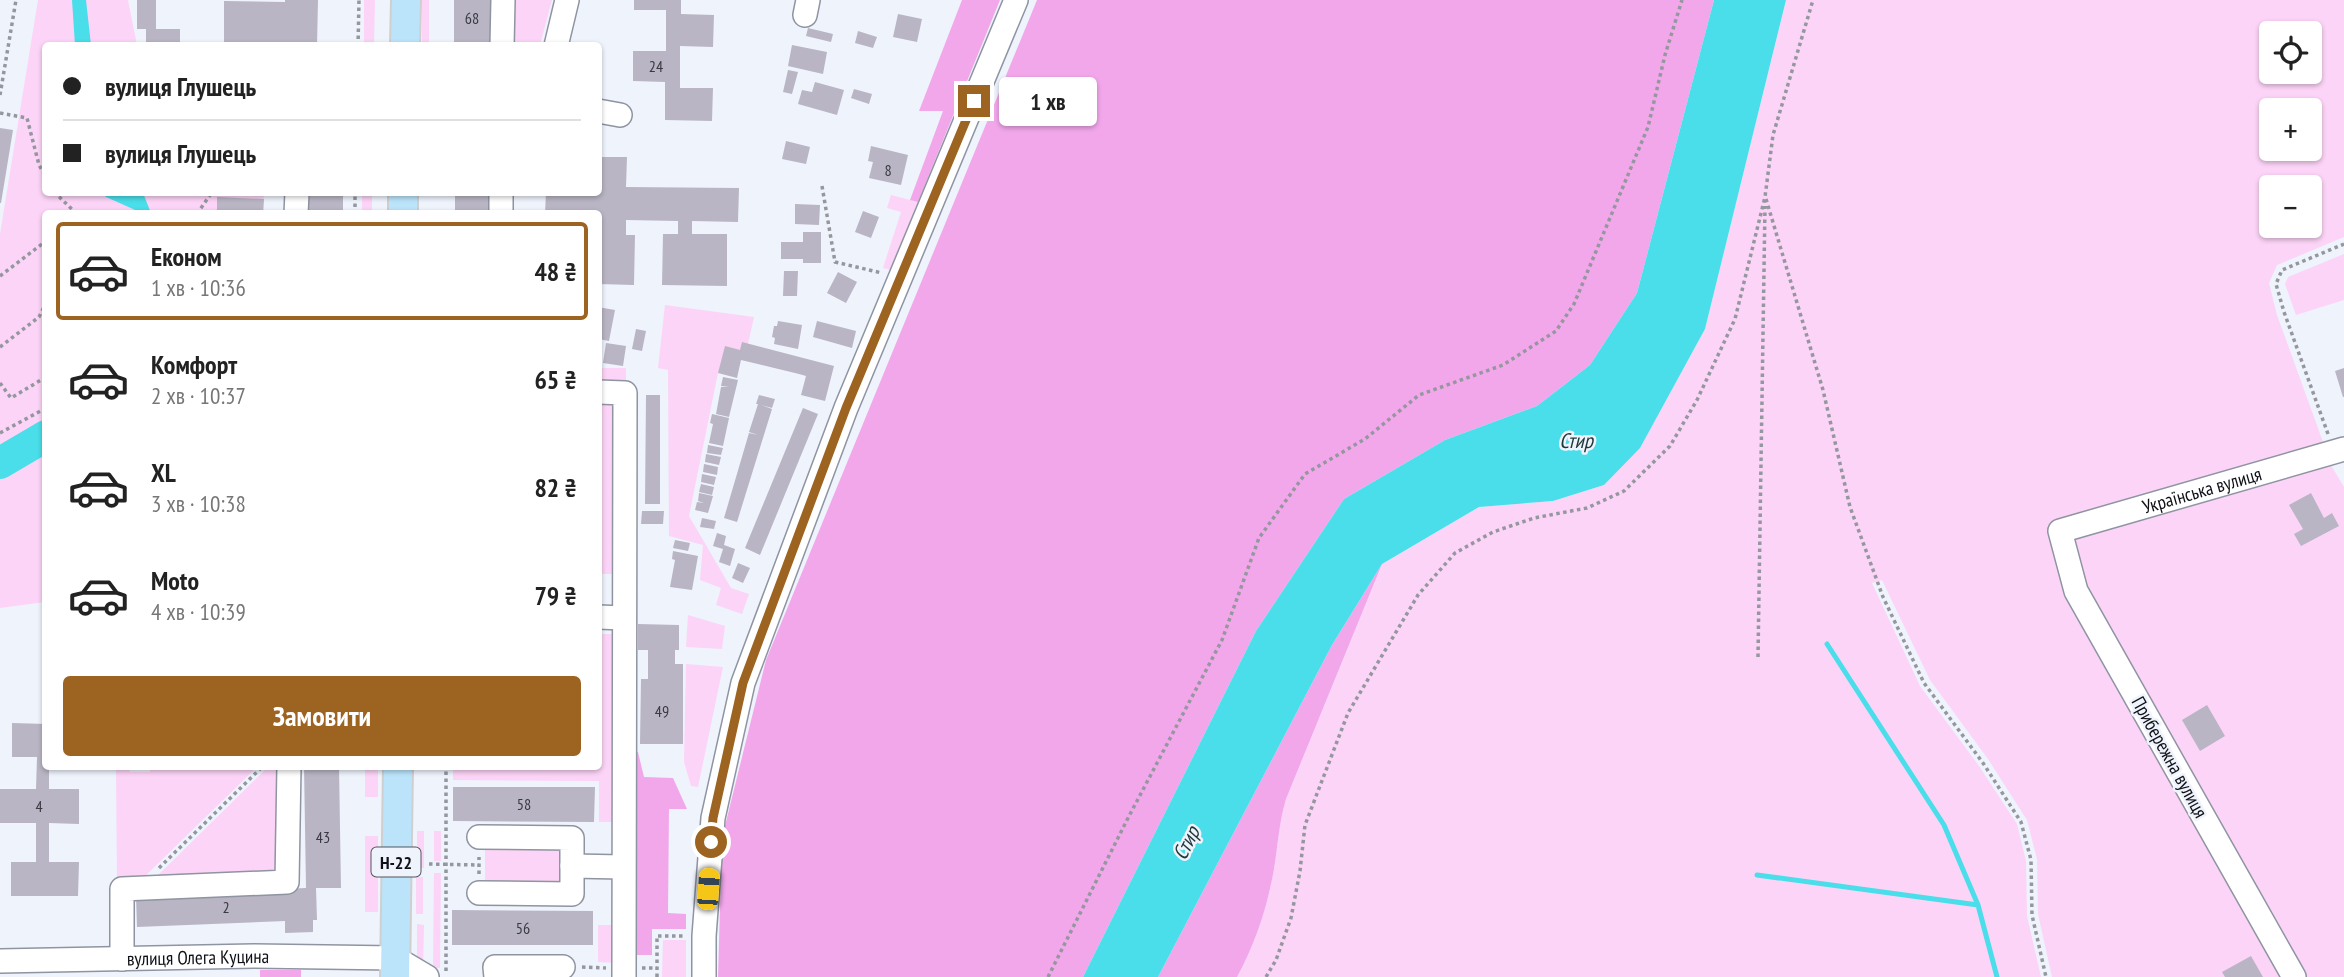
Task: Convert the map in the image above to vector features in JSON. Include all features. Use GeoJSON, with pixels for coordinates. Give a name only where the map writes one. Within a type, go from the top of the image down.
{"type":"FeatureCollection","features":[{"type":"Feature","properties":{"kind":"main road"},"geometry":{"type":"LineString","coordinates":[[405,42],[406,0]]}},
{"type":"Feature","properties":{"kind":"main road","name":"Н-22"},"geometry":{"type":"LineString","coordinates":[[395,967],[398,770]]}},
{"type":"Feature","properties":{"kind":"street"},"geometry":{"type":"LineString","coordinates":[[502,42],[503,0]]}},
{"type":"Feature","properties":{"kind":"street"},"geometry":{"type":"LineString","coordinates":[[557,42],[567,0]]}},
{"type":"Feature","properties":{"kind":"street"},"geometry":{"type":"LineString","coordinates":[[704,977],[704,936],[713,818],[743,683],[846,408],[1016,0]]}},
{"type":"Feature","properties":{"kind":"street"},"geometry":{"type":"LineString","coordinates":[[602,392],[625,393],[624,977]]}},
{"type":"Feature","properties":{"kind":"street","name":"Українська вулиця"},"geometry":{"type":"LineString","coordinates":[[2060,531],[2339,450]]}},
{"type":"Feature","properties":{"kind":"street","name":"Прибережна вулиця"},"geometry":{"type":"LineString","coordinates":[[2060,531],[2076,591],[2294,977]]}},
{"type":"Feature","properties":{"kind":"street"},"geometry":{"type":"LineString","coordinates":[[602,617],[624,618]]}},
{"type":"Feature","properties":{"kind":"street"},"geometry":{"type":"LineString","coordinates":[[122,959],[122,889],[287,882],[289,770]]}},
{"type":"Feature","properties":{"kind":"street"},"geometry":{"type":"LineString","coordinates":[[478,893],[572,894],[572,838],[479,837]]}},
{"type":"Feature","properties":{"kind":"street"},"geometry":{"type":"LineString","coordinates":[[572,866],[623,867]]}},
{"type":"Feature","properties":{"kind":"street","name":"вулиця Олега Куцина"},"geometry":{"type":"LineString","coordinates":[[0,961],[98,968],[122,959],[253,967],[395,967]]}},
{"type":"Feature","properties":{"kind":"street"},"geometry":{"type":"LineString","coordinates":[[395,967],[427,977]]}},
{"type":"Feature","properties":{"kind":"street"},"geometry":{"type":"LineString","coordinates":[[496,977],[495,967],[563,967]]}},
{"type":"Feature","properties":{"kind":"path"},"geometry":{"type":"LineString","coordinates":[[0,95],[16,0]]}},
{"type":"Feature","properties":{"kind":"path"},"geometry":{"type":"LineString","coordinates":[[358,42],[359,0]]}},
{"type":"Feature","properties":{"kind":"path"},"geometry":{"type":"LineString","coordinates":[[1048,977],[1222,640],[1259,538],[1305,474],[1365,439],[1419,395],[1503,365],[1556,331],[1574,303],[1648,127],[1665,55],[1682,0]]}},
{"type":"Feature","properties":{"kind":"path"},"geometry":{"type":"LineString","coordinates":[[1266,977],[1276,960],[1291,918],[1305,825],[1348,712],[1418,595],[1455,553],[1493,532],[1534,519],[1587,508],[1624,491],[1670,446],[1697,400],[1735,319],[1765,197],[1773,135],[1813,0]]}},
{"type":"Feature","properties":{"kind":"path"},"geometry":{"type":"LineString","coordinates":[[0,113],[27,118],[42,170]]}},
{"type":"Feature","properties":{"kind":"path"},"geometry":{"type":"LineString","coordinates":[[822,186],[835,262],[901,278]]}},
{"type":"Feature","properties":{"kind":"path"},"geometry":{"type":"LineString","coordinates":[[58,196],[73,210]]}},
{"type":"Feature","properties":{"kind":"path"},"geometry":{"type":"LineString","coordinates":[[1758,657],[1765,197]]}},
{"type":"Feature","properties":{"kind":"path"},"geometry":{"type":"LineString","coordinates":[[1765,197],[1824,390],[1850,507],[1883,597],[1924,683],[1983,763],[2021,822],[2031,860],[2032,915],[2046,977]]}},
{"type":"Feature","properties":{"kind":"path"},"geometry":{"type":"LineString","coordinates":[[0,276],[42,244]]}},
{"type":"Feature","properties":{"kind":"path"},"geometry":{"type":"LineString","coordinates":[[2339,450],[2284,312],[2276,284],[2282,270],[2344,244]]}},
{"type":"Feature","properties":{"kind":"path"},"geometry":{"type":"LineString","coordinates":[[0,346],[39,317],[42,311]]}},
{"type":"Feature","properties":{"kind":"path"},"geometry":{"type":"LineString","coordinates":[[0,383],[10,398],[42,379]]}},
{"type":"Feature","properties":{"kind":"path"},"geometry":{"type":"LineString","coordinates":[[0,433],[42,410]]}},
{"type":"Feature","properties":{"kind":"path"},"geometry":{"type":"LineString","coordinates":[[139,887],[259,770]]}},
{"type":"Feature","properties":{"kind":"path"},"geometry":{"type":"LineString","coordinates":[[446,770],[446,977]]}},
{"type":"Feature","properties":{"kind":"path"},"geometry":{"type":"LineString","coordinates":[[429,864],[479,865]]}},
{"type":"Feature","properties":{"kind":"path"},"geometry":{"type":"LineString","coordinates":[[657,977],[657,936],[704,936]]}},
{"type":"Feature","properties":{"kind":"shaded area"},"geometry":{"type":"Polygon","coordinates":[[[38,0],[128,0],[136,42],[42,42],[42,196],[264,196],[263,210],[42,210],[42,602],[0,608],[0,234],[38,0]]]}},
{"type":"Feature","properties":{"kind":"shaded area"},"geometry":{"type":"Polygon","coordinates":[[[364,0],[375,0],[374,42],[364,42],[364,0]]]}},
{"type":"Feature","properties":{"kind":"shaded area"},"geometry":{"type":"Polygon","coordinates":[[[422,0],[429,0],[429,42],[422,42],[422,0]]]}},
{"type":"Feature","properties":{"kind":"shaded area"},"geometry":{"type":"Polygon","coordinates":[[[512,0],[552,0],[541,42],[512,42],[512,0]]]}},
{"type":"Feature","properties":{"kind":"shaded area"},"geometry":{"type":"Polygon","coordinates":[[[962,0],[1000,0],[918,202],[910,200],[943,111],[919,111],[962,0]]]}},
{"type":"Feature","properties":{"kind":"shaded area"},"geometry":{"type":"Polygon","coordinates":[[[1037,0],[1714,0],[1637,293],[1590,365],[1537,406],[1445,440],[1344,499],[1256,631],[1083,977],[718,977],[722,838],[766,660],[1037,0]]]}},
{"type":"Feature","properties":{"kind":"shaded area"},"geometry":{"type":"Polygon","coordinates":[[[1786,0],[2344,0],[2344,237],[2277,265],[2269,283],[2277,315],[2323,442],[2052,527],[2288,977],[2052,977],[2038,914],[2037,859],[2027,820],[1988,759],[1930,680],[1882,580],[1872,583],[1920,686],[1979,766],[2017,824],[2026,861],[2027,916],[2041,977],[1237,977],[1250,951],[1264,911],[1286,799],[1382,564],[1479,507],[1553,501],[1604,485],[1640,447],[1705,329],[1786,0]]]}},
{"type":"Feature","properties":{"kind":"shaded area"},"geometry":{"type":"Polygon","coordinates":[[[891,195],[918,202],[891,270],[883,268],[901,212],[887,208],[891,195]]]}},
{"type":"Feature","properties":{"kind":"shaded area"},"geometry":{"type":"Polygon","coordinates":[[[362,196],[372,196],[372,210],[362,210],[362,196]]]}},
{"type":"Feature","properties":{"kind":"shaded area"},"geometry":{"type":"Polygon","coordinates":[[[2344,254],[2344,300],[2296,315],[2285,284],[2288,277],[2344,254]]]}},
{"type":"Feature","properties":{"kind":"shaded area"},"geometry":{"type":"Polygon","coordinates":[[[665,305],[754,317],[748,344],[718,373],[689,516],[731,588],[749,594],[742,614],[716,605],[721,588],[700,580],[703,545],[669,536],[668,370],[658,368],[665,305]]]}},
{"type":"Feature","properties":{"kind":"shaded area"},"geometry":{"type":"Polygon","coordinates":[[[602,368],[626,368],[626,388],[602,388],[602,368]]]}},
{"type":"Feature","properties":{"kind":"shaded area"},"geometry":{"type":"Polygon","coordinates":[[[602,398],[620,398],[619,574],[602,574],[602,398]]]}},
{"type":"Feature","properties":{"kind":"shaded area"},"geometry":{"type":"Polygon","coordinates":[[[2328,460],[2344,487],[2344,977],[2301,977],[2085,586],[2073,538],[2328,460]]]}},
{"type":"Feature","properties":{"kind":"shaded area"},"geometry":{"type":"Polygon","coordinates":[[[1382,564],[1286,799],[1264,911],[1250,951],[1237,977],[1158,977],[1332,645],[1382,564]]]}},
{"type":"Feature","properties":{"kind":"shaded area"},"geometry":{"type":"Polygon","coordinates":[[[688,615],[725,626],[722,649],[686,647],[688,615]]]}},
{"type":"Feature","properties":{"kind":"shaded area"},"geometry":{"type":"Polygon","coordinates":[[[602,634],[619,634],[618,822],[599,822],[599,781],[453,780],[453,770],[602,770],[602,634]]]}},
{"type":"Feature","properties":{"kind":"shaded area"},"geometry":{"type":"Polygon","coordinates":[[[686,664],[723,667],[698,787],[691,786],[684,762],[686,664]]]}},
{"type":"Feature","properties":{"kind":"shaded area"},"geometry":{"type":"Polygon","coordinates":[[[630,752],[638,752],[644,777],[673,778],[687,809],[669,809],[668,913],[686,914],[686,929],[652,929],[652,955],[629,955],[630,752]]]}},
{"type":"Feature","properties":{"kind":"shaded area"},"geometry":{"type":"Polygon","coordinates":[[[116,770],[254,770],[138,883],[117,883],[116,770]]]}},
{"type":"Feature","properties":{"kind":"shaded area"},"geometry":{"type":"Polygon","coordinates":[[[265,770],[282,770],[279,879],[150,883],[265,770]]]}},
{"type":"Feature","properties":{"kind":"shaded area"},"geometry":{"type":"Polygon","coordinates":[[[365,770],[378,770],[378,797],[365,797],[365,770]]]}},
{"type":"Feature","properties":{"kind":"shaded area"},"geometry":{"type":"Polygon","coordinates":[[[417,831],[424,831],[424,868],[417,867],[417,831]]]}},
{"type":"Feature","properties":{"kind":"shaded area"},"geometry":{"type":"Polygon","coordinates":[[[434,831],[441,831],[441,861],[434,861],[434,831]]]}},
{"type":"Feature","properties":{"kind":"shaded area"},"geometry":{"type":"Polygon","coordinates":[[[365,836],[378,836],[378,912],[365,912],[365,836]]]}},
{"type":"Feature","properties":{"kind":"shaded area"},"geometry":{"type":"Polygon","coordinates":[[[485,843],[566,844],[566,888],[485,887],[485,843]]]}},
{"type":"Feature","properties":{"kind":"shaded area"},"geometry":{"type":"Polygon","coordinates":[[[434,873],[441,873],[440,968],[433,968],[434,873]]]}},
{"type":"Feature","properties":{"kind":"shaded area"},"geometry":{"type":"Polygon","coordinates":[[[416,877],[423,877],[423,914],[416,914],[416,877]]]}},
{"type":"Feature","properties":{"kind":"shaded area"},"geometry":{"type":"Polygon","coordinates":[[[417,924],[424,925],[423,967],[417,967],[417,924]]]}},
{"type":"Feature","properties":{"kind":"shaded area"},"geometry":{"type":"Polygon","coordinates":[[[598,925],[618,925],[617,963],[598,962],[598,925]]]}},
{"type":"Feature","properties":{"kind":"shaded area"},"geometry":{"type":"Polygon","coordinates":[[[663,940],[686,940],[686,977],[662,977],[663,940]]]}},
{"type":"Feature","properties":{"kind":"shaded area"},"geometry":{"type":"Polygon","coordinates":[[[260,970],[301,970],[301,977],[260,977],[260,970]]]}},
{"type":"Feature","properties":{"kind":"water"},"geometry":{"type":"Polygon","coordinates":[[[72,0],[86,0],[91,42],[75,42],[72,0]]]}},
{"type":"Feature","properties":{"kind":"water","name":"Стир"},"geometry":{"type":"Polygon","coordinates":[[[1714,0],[1786,0],[1705,329],[1640,448],[1604,485],[1553,501],[1479,507],[1382,564],[1332,645],[1158,977],[1083,977],[1256,631],[1344,499],[1445,440],[1537,406],[1590,365],[1637,293],[1714,0]]]}},
{"type":"Feature","properties":{"kind":"water"},"geometry":{"type":"Polygon","coordinates":[[[144,196],[150,210],[135,210],[106,197],[144,196]]]}},
{"type":"Feature","properties":{"kind":"building"},"geometry":{"type":"Polygon","coordinates":[[[137,0],[156,0],[156,29],[180,29],[180,42],[146,42],[146,29],[137,29],[137,0]]]}},
{"type":"Feature","properties":{"kind":"building"},"geometry":{"type":"Polygon","coordinates":[[[318,0],[317,42],[224,42],[224,1],[318,0]]]}},
{"type":"Feature","properties":{"kind":"building"},"geometry":{"type":"Polygon","coordinates":[[[454,0],[490,0],[490,42],[454,42],[454,0]]]}},
{"type":"Feature","properties":{"kind":"building"},"geometry":{"type":"Polygon","coordinates":[[[634,0],[681,0],[681,14],[714,15],[713,47],[680,46],[680,88],[713,88],[712,121],[665,120],[665,82],[633,81],[633,51],[666,51],[666,10],[634,10],[634,0]]]}},
{"type":"Feature","properties":{"kind":"building"},"geometry":{"type":"Polygon","coordinates":[[[898,14],[922,19],[917,42],[893,37],[898,14]]]}},
{"type":"Feature","properties":{"kind":"building"},"geometry":{"type":"Polygon","coordinates":[[[808,28],[833,34],[831,42],[806,36],[808,28]]]}},
{"type":"Feature","properties":{"kind":"building"},"geometry":{"type":"Polygon","coordinates":[[[858,31],[877,37],[873,48],[855,43],[858,31]]]}},
{"type":"Feature","properties":{"kind":"building"},"geometry":{"type":"Polygon","coordinates":[[[792,45],[827,52],[823,74],[788,66],[792,45]]]}},
{"type":"Feature","properties":{"kind":"building"},"geometry":{"type":"Polygon","coordinates":[[[788,70],[798,72],[792,94],[783,92],[788,70]]]}},
{"type":"Feature","properties":{"kind":"building"},"geometry":{"type":"Polygon","coordinates":[[[815,82],[844,90],[837,115],[798,104],[802,90],[812,92],[815,82]]]}},
{"type":"Feature","properties":{"kind":"building"},"geometry":{"type":"Polygon","coordinates":[[[854,89],[872,94],[869,104],[851,98],[854,89]]]}},
{"type":"Feature","properties":{"kind":"building"},"geometry":{"type":"Polygon","coordinates":[[[0,128],[13,130],[1,203],[0,203],[0,128]]]}},
{"type":"Feature","properties":{"kind":"building"},"geometry":{"type":"Polygon","coordinates":[[[786,141],[810,147],[806,164],[782,159],[786,141]]]}},
{"type":"Feature","properties":{"kind":"building"},"geometry":{"type":"Polygon","coordinates":[[[871,146],[908,155],[901,185],[869,178],[873,162],[868,161],[871,146]]]}},
{"type":"Feature","properties":{"kind":"building"},"geometry":{"type":"Polygon","coordinates":[[[602,157],[627,157],[626,187],[739,188],[738,222],[692,221],[692,234],[727,234],[727,286],[662,285],[663,234],[678,234],[678,221],[626,220],[626,235],[635,235],[634,285],[602,284],[602,210],[545,210],[546,196],[602,196],[602,157]]]}},
{"type":"Feature","properties":{"kind":"building"},"geometry":{"type":"Polygon","coordinates":[[[308,196],[343,196],[343,210],[308,210],[308,196]]]}},
{"type":"Feature","properties":{"kind":"building"},"geometry":{"type":"Polygon","coordinates":[[[455,196],[490,196],[490,210],[455,210],[455,196]]]}},
{"type":"Feature","properties":{"kind":"building"},"geometry":{"type":"Polygon","coordinates":[[[217,197],[264,199],[263,210],[217,210],[217,197]]]}},
{"type":"Feature","properties":{"kind":"building"},"geometry":{"type":"Polygon","coordinates":[[[795,204],[820,205],[819,225],[795,224],[795,204]]]}},
{"type":"Feature","properties":{"kind":"building"},"geometry":{"type":"Polygon","coordinates":[[[863,211],[879,217],[871,238],[855,232],[863,211]]]}},
{"type":"Feature","properties":{"kind":"building"},"geometry":{"type":"Polygon","coordinates":[[[803,232],[821,232],[821,263],[803,263],[803,259],[781,259],[781,242],[803,242],[803,232]]]}},
{"type":"Feature","properties":{"kind":"building"},"geometry":{"type":"Polygon","coordinates":[[[784,271],[798,271],[797,296],[783,296],[784,271]]]}},
{"type":"Feature","properties":{"kind":"building"},"geometry":{"type":"Polygon","coordinates":[[[838,272],[857,282],[846,303],[827,293],[838,272]]]}},
{"type":"Feature","properties":{"kind":"building"},"geometry":{"type":"Polygon","coordinates":[[[602,308],[615,310],[609,341],[602,340],[602,308]]]}},
{"type":"Feature","properties":{"kind":"building"},"geometry":{"type":"Polygon","coordinates":[[[778,321],[802,325],[798,349],[774,344],[775,338],[772,337],[778,321]]]}},
{"type":"Feature","properties":{"kind":"building"},"geometry":{"type":"Polygon","coordinates":[[[817,321],[856,331],[852,348],[813,337],[817,321]]]}},
{"type":"Feature","properties":{"kind":"building"},"geometry":{"type":"Polygon","coordinates":[[[636,329],[646,331],[642,351],[632,349],[636,329]]]}},
{"type":"Feature","properties":{"kind":"building"},"geometry":{"type":"Polygon","coordinates":[[[742,342],[834,366],[825,401],[801,395],[806,376],[799,374],[741,360],[737,378],[718,373],[725,346],[740,350],[742,342]]]}},
{"type":"Feature","properties":{"kind":"building"},"geometry":{"type":"Polygon","coordinates":[[[606,343],[626,346],[623,366],[603,363],[606,343]]]}},
{"type":"Feature","properties":{"kind":"building"},"geometry":{"type":"Polygon","coordinates":[[[2344,368],[2344,397],[2343,397],[2335,371],[2344,368]]]}},
{"type":"Feature","properties":{"kind":"building"},"geometry":{"type":"Polygon","coordinates":[[[723,377],[738,380],[729,417],[716,414],[721,387],[729,387],[721,386],[723,377]]]}},
{"type":"Feature","properties":{"kind":"building"},"geometry":{"type":"Polygon","coordinates":[[[646,395],[660,395],[660,504],[645,504],[646,395]]]}},
{"type":"Feature","properties":{"kind":"building"},"geometry":{"type":"Polygon","coordinates":[[[759,395],[775,399],[772,408],[761,405],[772,409],[737,522],[724,518],[749,433],[758,435],[749,432],[759,395]]]}},
{"type":"Feature","properties":{"kind":"building"},"geometry":{"type":"Polygon","coordinates":[[[803,408],[818,414],[760,555],[745,548],[803,408]]]}},
{"type":"Feature","properties":{"kind":"building"},"geometry":{"type":"Polygon","coordinates":[[[712,414],[729,418],[723,446],[709,443],[712,414]]]}},
{"type":"Feature","properties":{"kind":"building"},"geometry":{"type":"Polygon","coordinates":[[[708,445],[723,448],[721,455],[707,453],[708,445]]]}},
{"type":"Feature","properties":{"kind":"building"},"geometry":{"type":"Polygon","coordinates":[[[706,454],[721,457],[719,465],[705,462],[706,454]]]}},
{"type":"Feature","properties":{"kind":"building"},"geometry":{"type":"Polygon","coordinates":[[[704,464],[718,467],[717,475],[703,472],[704,464]]]}},
{"type":"Feature","properties":{"kind":"building"},"geometry":{"type":"Polygon","coordinates":[[[702,474],[716,477],[714,485],[701,482],[702,474]]]}},
{"type":"Feature","properties":{"kind":"building"},"geometry":{"type":"Polygon","coordinates":[[[701,484],[714,487],[712,495],[699,492],[701,484]]]}},
{"type":"Feature","properties":{"kind":"building"},"geometry":{"type":"Polygon","coordinates":[[[699,493],[713,496],[708,513],[695,510],[697,502],[704,503],[698,501],[699,493]]]}},
{"type":"Feature","properties":{"kind":"building"},"geometry":{"type":"Polygon","coordinates":[[[2311,493],[2324,518],[2332,513],[2339,526],[2301,546],[2294,534],[2303,529],[2289,505],[2311,493]]]}},
{"type":"Feature","properties":{"kind":"building"},"geometry":{"type":"Polygon","coordinates":[[[642,511],[664,511],[663,524],[641,524],[642,511]]]}},
{"type":"Feature","properties":{"kind":"building"},"geometry":{"type":"Polygon","coordinates":[[[702,518],[716,521],[714,529],[700,527],[702,518]]]}},
{"type":"Feature","properties":{"kind":"building"},"geometry":{"type":"Polygon","coordinates":[[[717,533],[726,536],[724,545],[735,549],[730,566],[719,562],[723,549],[713,546],[717,533]]]}},
{"type":"Feature","properties":{"kind":"building"},"geometry":{"type":"Polygon","coordinates":[[[675,540],[690,543],[688,551],[673,548],[675,540]]]}},
{"type":"Feature","properties":{"kind":"building"},"geometry":{"type":"Polygon","coordinates":[[[673,551],[698,556],[692,590],[670,587],[675,560],[672,559],[673,551]]]}},
{"type":"Feature","properties":{"kind":"building"},"geometry":{"type":"Polygon","coordinates":[[[738,563],[750,568],[743,583],[732,578],[738,563]]]}},
{"type":"Feature","properties":{"kind":"building"},"geometry":{"type":"Polygon","coordinates":[[[638,624],[679,625],[679,650],[675,650],[675,664],[683,664],[683,744],[640,744],[641,679],[648,679],[648,650],[638,650],[638,624]]]}},
{"type":"Feature","properties":{"kind":"building"},"geometry":{"type":"Polygon","coordinates":[[[2207,705],[2225,736],[2200,751],[2182,720],[2207,705]]]}},
{"type":"Feature","properties":{"kind":"building"},"geometry":{"type":"Polygon","coordinates":[[[12,723],[42,724],[42,770],[49,770],[49,789],[79,789],[79,824],[49,823],[49,862],[79,862],[78,896],[11,896],[11,862],[36,862],[36,823],[0,823],[0,789],[36,789],[37,757],[12,757],[12,723]]]}},
{"type":"Feature","properties":{"kind":"building"},"geometry":{"type":"Polygon","coordinates":[[[304,770],[339,770],[341,888],[316,888],[317,920],[313,920],[313,932],[285,933],[285,921],[137,927],[136,895],[306,888],[304,770]]]}},
{"type":"Feature","properties":{"kind":"building"},"geometry":{"type":"Polygon","coordinates":[[[453,787],[595,787],[594,822],[453,821],[453,787]]]}},
{"type":"Feature","properties":{"kind":"building"},"geometry":{"type":"Polygon","coordinates":[[[452,910],[593,911],[593,945],[452,945],[452,910]]]}},
{"type":"Feature","properties":{"kind":"building"},"geometry":{"type":"Polygon","coordinates":[[[2251,956],[2263,977],[2225,977],[2222,972],[2251,956]]]}},
{"type":"Feature","properties":{"kind":"waterway"},"geometry":{"type":"LineString","coordinates":[[0,463],[42,438]]}},
{"type":"Feature","properties":{"kind":"waterway"},"geometry":{"type":"LineString","coordinates":[[1827,644],[1944,825],[1978,905],[1997,977]]}},
{"type":"Feature","properties":{"kind":"waterway"},"geometry":{"type":"LineString","coordinates":[[1757,875],[1978,905]]}},
{"type":"Feature","properties":{"kind":"route"},"geometry":{"type":"LineString","coordinates":[[711,842],[713,818],[730,732],[743,683],[846,408],[974,101]]}}]}
